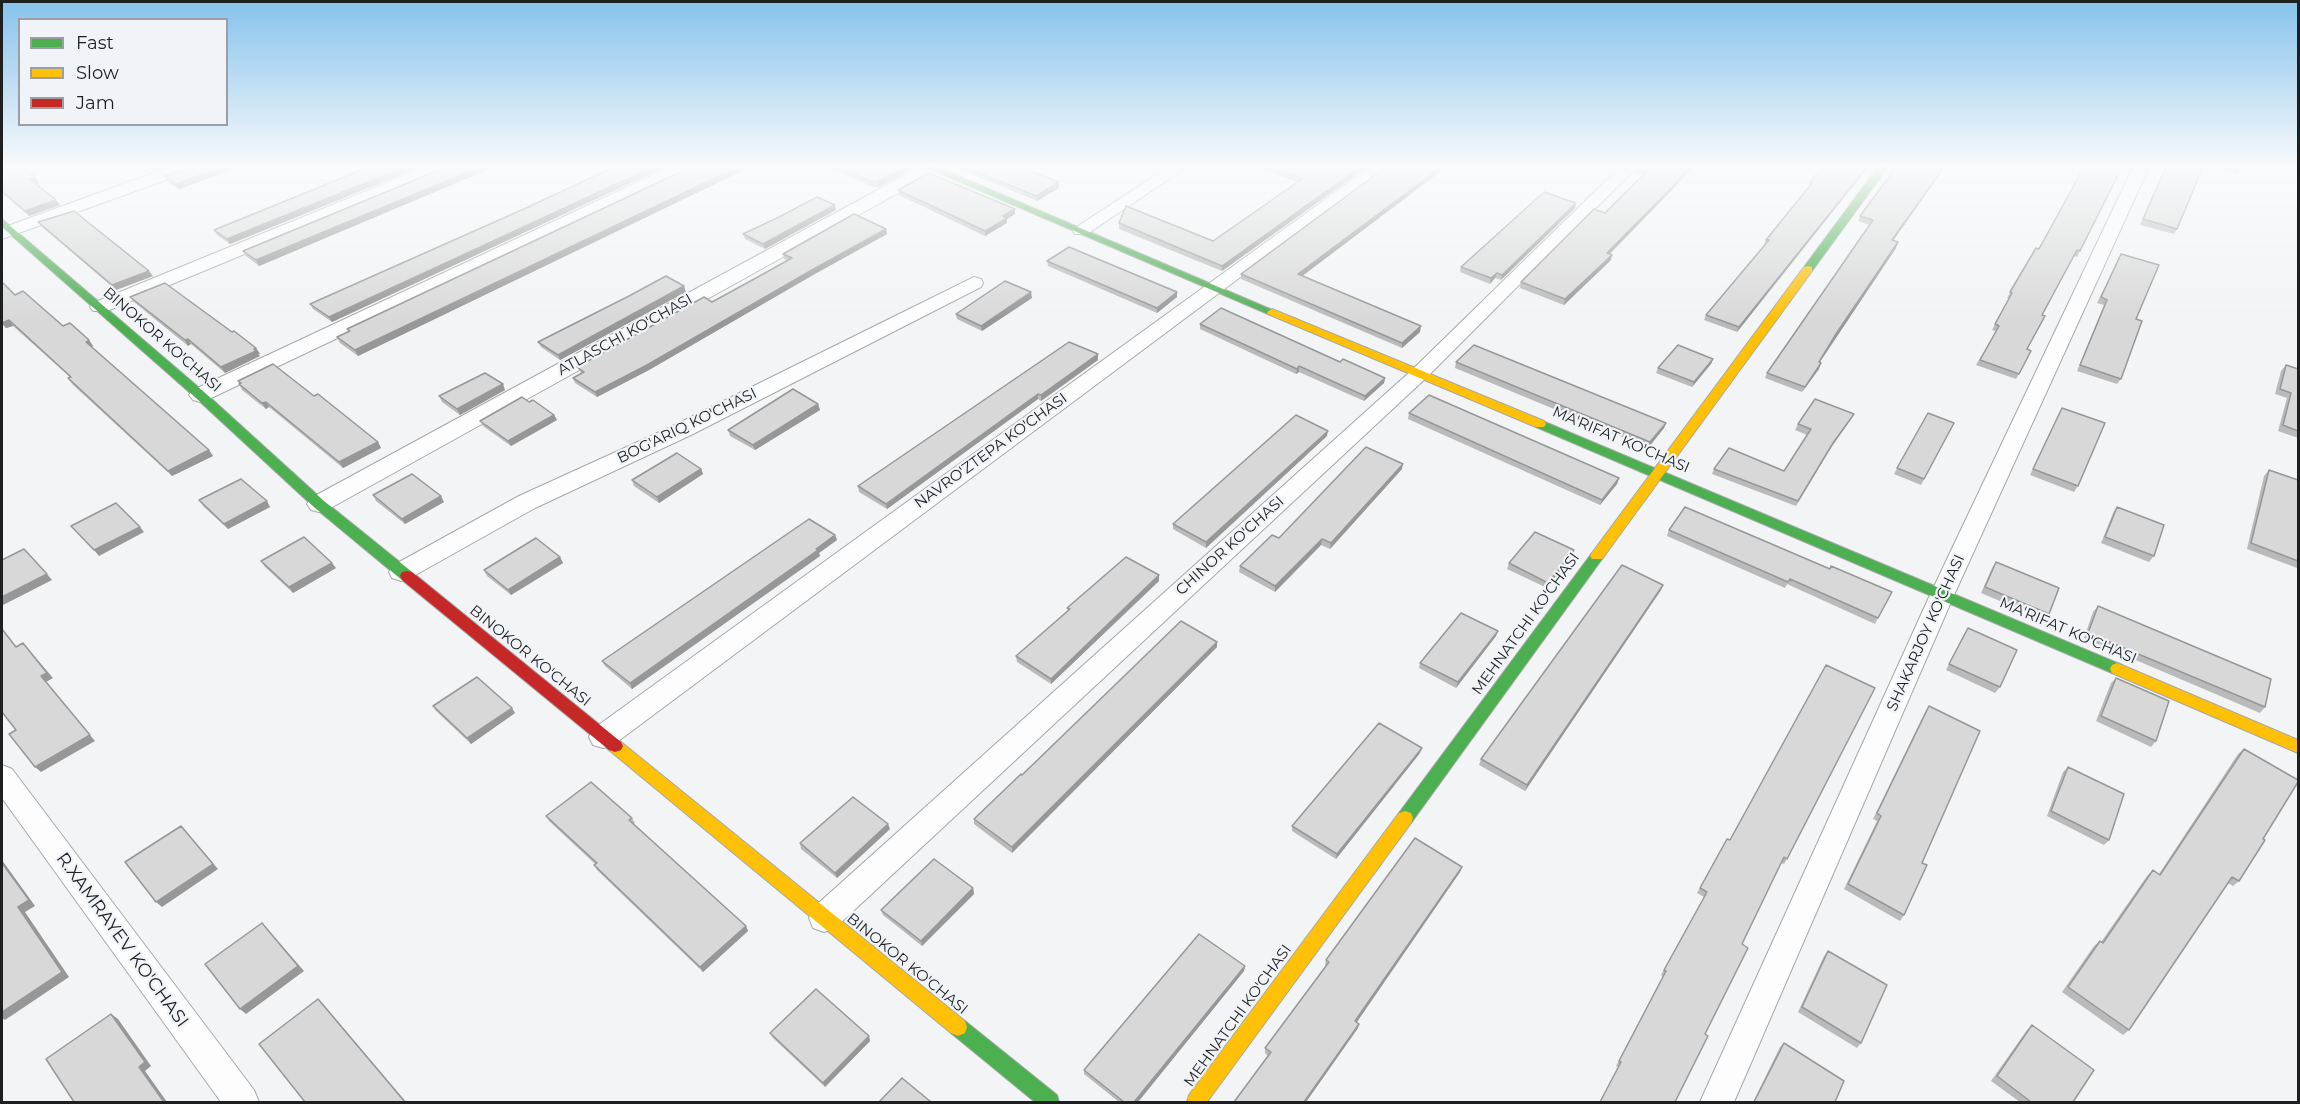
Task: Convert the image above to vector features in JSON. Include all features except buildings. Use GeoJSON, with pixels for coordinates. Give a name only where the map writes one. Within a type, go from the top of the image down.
{"type":"FeatureCollection","features":[{"type":"Feature","properties":{"kind":"street"},"geometry":{"type":"LineString","coordinates":[[5,229],[35,219]]}},
{"type":"Feature","properties":{"kind":"street"},"geometry":{"type":"LineString","coordinates":[[100,307],[314,219]]}},
{"type":"Feature","properties":{"kind":"street"},"geometry":{"type":"LineString","coordinates":[[200,395],[574,219]]}},
{"type":"Feature","properties":{"kind":"street","name":"ATLASCHI KO'CHASI"},"geometry":{"type":"LineString","coordinates":[[319,504],[837,219]]}},
{"type":"Feature","properties":{"kind":"street","name":"MA'RIFAT KO'CHASI"},"geometry":{"type":"LineString","coordinates":[[1054,219],[1419,374],[1658,472],[2298,747]]}},
{"type":"Feature","properties":{"kind":"street"},"geometry":{"type":"LineString","coordinates":[[1081,230],[1099,219]]}},
{"type":"Feature","properties":{"kind":"street","name":"NAVRO'ZTEPA KO'CHASI"},"geometry":{"type":"LineString","coordinates":[[603,737],[1308,219]]}},
{"type":"Feature","properties":{"kind":"street","name":"CHINOR KO'CHASI"},"geometry":{"type":"LineString","coordinates":[[824,918],[1419,374],[1577,219]]}},
{"type":"Feature","properties":{"kind":"street","name":"MEHNATCHI KO'CHASI"},"geometry":{"type":"LineString","coordinates":[[1196,1102],[1846,219]]}},
{"type":"Feature","properties":{"kind":"street","name":"SHAKARJOY KO'CHASI"},"geometry":{"type":"LineString","coordinates":[[1717,1102],[1942,595],[2117,219]]}},
{"type":"Feature","properties":{"kind":"street","name":"BINOKOR KO'CHASI"},"geometry":{"type":"LineString","coordinates":[[5,229],[100,307],[319,504],[401,573],[1050,1102]]}},
{"type":"Feature","properties":{"kind":"street","name":"BOG'ARIQ KO'CHASI"},"geometry":{"type":"LineString","coordinates":[[401,573],[527,502],[683,430],[974,283]]}},
{"type":"Feature","properties":{"kind":"street","name":"R.XAMRAYEV KO'CHASI"},"geometry":{"type":"LineString","coordinates":[[2,777],[242,1102]]}},
{"type":"Feature","properties":{"kind":"traffic: fast"},"geometry":{"type":"LineString","coordinates":[[1052,219],[1272,312]]}},
{"type":"Feature","properties":{"kind":"traffic: fast"},"geometry":{"type":"LineString","coordinates":[[1808,269],[1845,219]]}},
{"type":"Feature","properties":{"kind":"traffic: fast"},"geometry":{"type":"LineString","coordinates":[[2,222],[200,395],[319,504],[407,576]]}},
{"type":"Feature","properties":{"kind":"traffic: fast"},"geometry":{"type":"LineString","coordinates":[[1540,424],[2117,669]]}},
{"type":"Feature","properties":{"kind":"traffic: fast"},"geometry":{"type":"LineString","coordinates":[[1405,818],[1597,556]]}},
{"type":"Feature","properties":{"kind":"traffic: fast"},"geometry":{"type":"LineString","coordinates":[[958,1027],[1050,1102]]}},
{"type":"Feature","properties":{"kind":"traffic: slow"},"geometry":{"type":"LineString","coordinates":[[1597,556],[1808,269]]}},
{"type":"Feature","properties":{"kind":"traffic: slow"},"geometry":{"type":"LineString","coordinates":[[1272,312],[1540,424]]}},
{"type":"Feature","properties":{"kind":"traffic: slow"},"geometry":{"type":"LineString","coordinates":[[2117,669],[2298,747]]}},
{"type":"Feature","properties":{"kind":"traffic: slow"},"geometry":{"type":"LineString","coordinates":[[615,746],[958,1027]]}},
{"type":"Feature","properties":{"kind":"traffic: slow"},"geometry":{"type":"LineString","coordinates":[[1196,1102],[1405,818]]}},
{"type":"Feature","properties":{"kind":"traffic: jam"},"geometry":{"type":"LineString","coordinates":[[407,576],[615,746]]}}]}
